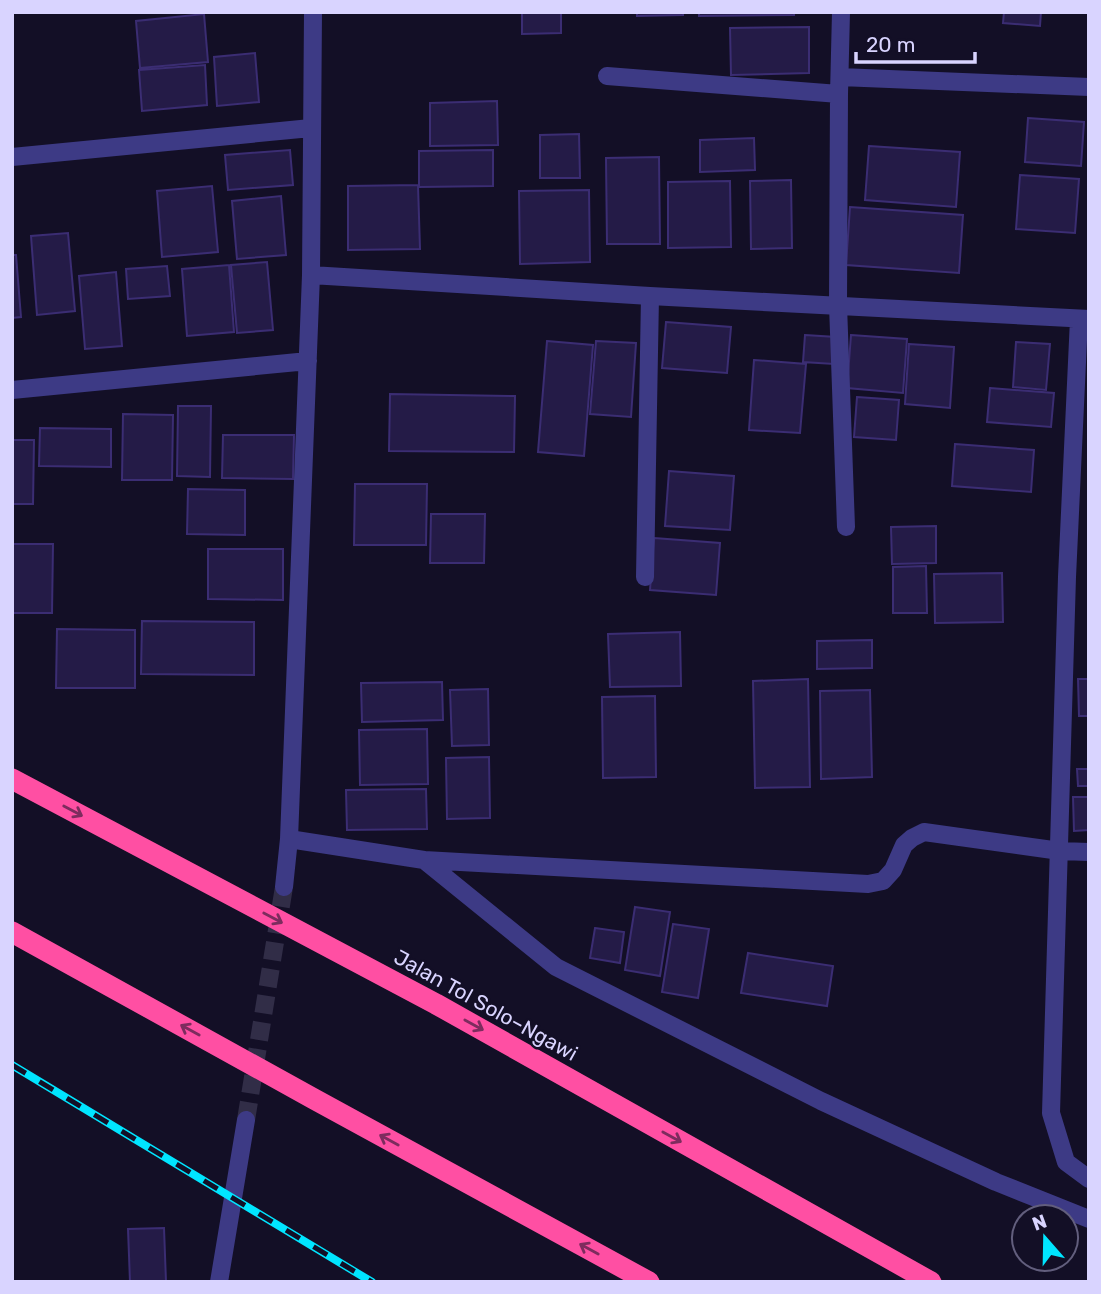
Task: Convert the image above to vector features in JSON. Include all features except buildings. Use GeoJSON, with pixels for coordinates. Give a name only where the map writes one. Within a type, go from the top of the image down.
{"type":"FeatureCollection","features":[{"type":"Feature","properties":{"kind":"highway","name":"Jalan Tol Solo–Ngawi"},"geometry":{"type":"LineString","coordinates":[[12,779],[436,1004],[931,1282]]}},
{"type":"Feature","properties":{"kind":"highway"},"geometry":{"type":"LineString","coordinates":[[12,932],[649,1282]]}},
{"type":"Feature","properties":{"kind":"street"},"geometry":{"type":"LineString","coordinates":[[284,887],[289,839],[311,275],[313,12]]}},
{"type":"Feature","properties":{"kind":"street"},"geometry":{"type":"LineString","coordinates":[[841,12],[838,305],[846,527]]}},
{"type":"Feature","properties":{"kind":"street"},"geometry":{"type":"LineString","coordinates":[[607,76],[839,86],[1089,87]]}},
{"type":"Feature","properties":{"kind":"street"},"geometry":{"type":"LineString","coordinates":[[12,157],[311,128]]}},
{"type":"Feature","properties":{"kind":"street"},"geometry":{"type":"LineString","coordinates":[[311,275],[1084,319],[1067,591],[1051,1113],[1066,1162],[1089,1179]]}},
{"type":"Feature","properties":{"kind":"street"},"geometry":{"type":"LineString","coordinates":[[645,576],[650,296]]}},
{"type":"Feature","properties":{"kind":"street"},"geometry":{"type":"LineString","coordinates":[[12,390],[308,361]]}},
{"type":"Feature","properties":{"kind":"street"},"geometry":{"type":"LineString","coordinates":[[289,839],[424,860],[868,884],[883,881],[892,870],[904,845],[924,832],[1060,851],[1089,852]]}},
{"type":"Feature","properties":{"kind":"street"},"geometry":{"type":"LineString","coordinates":[[424,860],[556,967],[821,1101],[996,1182],[1089,1219]]}},
{"type":"Feature","properties":{"kind":"street"},"geometry":{"type":"LineString","coordinates":[[219,1282],[246,1120]]}},
{"type":"Feature","properties":{"kind":"tunnel"},"geometry":{"type":"LineString","coordinates":[[246,1120],[284,887]]}},
{"type":"Feature","properties":{"kind":"railway"},"geometry":{"type":"LineString","coordinates":[[12,1065],[372,1282]]}}]}
